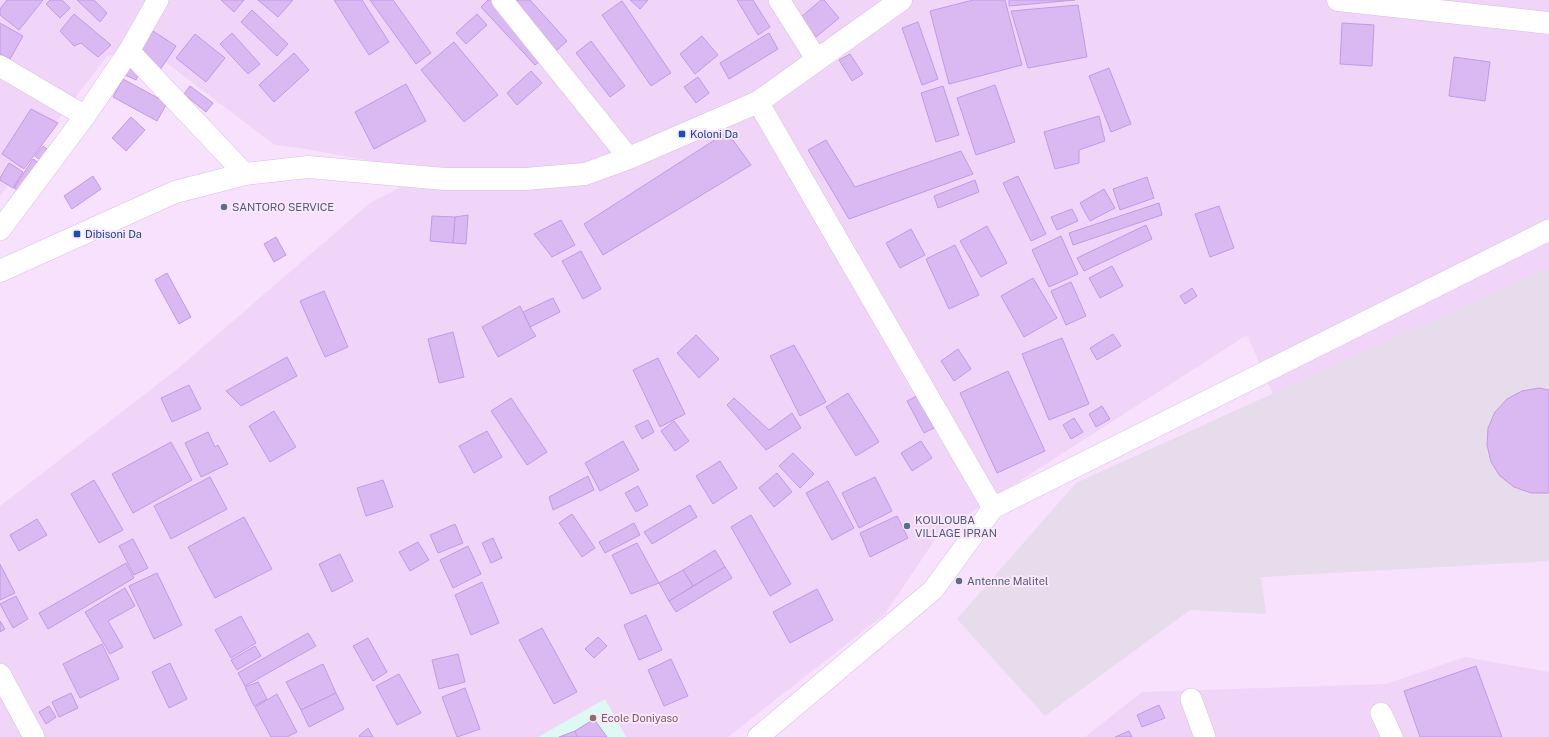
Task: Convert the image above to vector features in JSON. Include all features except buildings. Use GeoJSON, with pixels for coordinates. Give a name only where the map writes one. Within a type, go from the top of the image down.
{"type":"FeatureCollection","features":[{"type":"Feature","properties":{"kind":"street"},"geometry":{"type":"LineString","coordinates":[[0,230],[85,116],[129,51],[158,0]]}},
{"type":"Feature","properties":{"kind":"street"},"geometry":{"type":"LineString","coordinates":[[502,0],[629,158]]}},
{"type":"Feature","properties":{"kind":"street"},"geometry":{"type":"LineString","coordinates":[[779,0],[817,60]]}},
{"type":"Feature","properties":{"kind":"street"},"geometry":{"type":"LineString","coordinates":[[0,271],[175,192],[245,174],[308,167],[446,179],[525,179],[585,174],[629,158],[758,102],[901,0]]}},
{"type":"Feature","properties":{"kind":"street"},"geometry":{"type":"LineString","coordinates":[[1338,0],[1549,23]]}},
{"type":"Feature","properties":{"kind":"street"},"geometry":{"type":"LineString","coordinates":[[129,51],[245,174]]}},
{"type":"Feature","properties":{"kind":"street"},"geometry":{"type":"LineString","coordinates":[[0,66],[85,116]]}},
{"type":"Feature","properties":{"kind":"street"},"geometry":{"type":"LineString","coordinates":[[758,102],[993,508]]}},
{"type":"Feature","properties":{"kind":"street"},"geometry":{"type":"LineString","coordinates":[[758,737],[933,590],[993,508],[1549,230]]}},
{"type":"Feature","properties":{"kind":"street"},"geometry":{"type":"LineString","coordinates":[[0,674],[34,737]]}},
{"type":"Feature","properties":{"kind":"street"},"geometry":{"type":"LineString","coordinates":[[1191,699],[1206,737]]}},
{"type":"Feature","properties":{"kind":"street"},"geometry":{"type":"LineString","coordinates":[[1381,713],[1392,737]]}},
{"type":"Feature","properties":{"kind":"shaded area"},"geometry":{"type":"Polygon","coordinates":[[[0,0],[1549,0],[1549,25],[1378,15],[1549,26],[1549,268],[1273,394],[1247,335],[940,532],[885,614],[728,737],[0,737],[0,506],[176,370],[370,203],[431,172],[300,148],[275,145],[148,49],[107,56],[0,196],[0,0]]]}},
{"type":"Feature","properties":{"kind":"shaded area"},"geometry":{"type":"Polygon","coordinates":[[[1549,268],[1549,561],[1261,577],[1266,614],[1190,610],[1045,716],[957,619],[1076,483],[1549,268]]]}},
{"type":"Feature","properties":{"kind":"shaded area"},"geometry":{"type":"Polygon","coordinates":[[[1465,657],[1549,672],[1549,737],[1085,737],[1142,692],[1386,684],[1465,657]]]}},
{"type":"Feature","properties":{"kind":"shaded area","name":"Ecole Doniyaso"},"geometry":{"type":"Polygon","coordinates":[[[605,699],[626,737],[538,737],[605,699]]]}},
{"type":"Feature","properties":{"kind":"place","name":"Koloni Da"},"geometry":{"type":"Point","coordinates":[682,134]}},
{"type":"Feature","properties":{"kind":"place","name":"SANTORO SERVICE"},"geometry":{"type":"Point","coordinates":[224,207]}},
{"type":"Feature","properties":{"kind":"place","name":"Dibisoni Da"},"geometry":{"type":"Point","coordinates":[77,234]}},
{"type":"Feature","properties":{"kind":"place","name":"KOULOUBA VILLAGE IPRAN"},"geometry":{"type":"Point","coordinates":[907,526]}},
{"type":"Feature","properties":{"kind":"place","name":"Antenne Malitel"},"geometry":{"type":"Point","coordinates":[959,581]}},
{"type":"Feature","properties":{"kind":"place","name":"Ecole Doniyaso"},"geometry":{"type":"Point","coordinates":[593,718]}}]}
